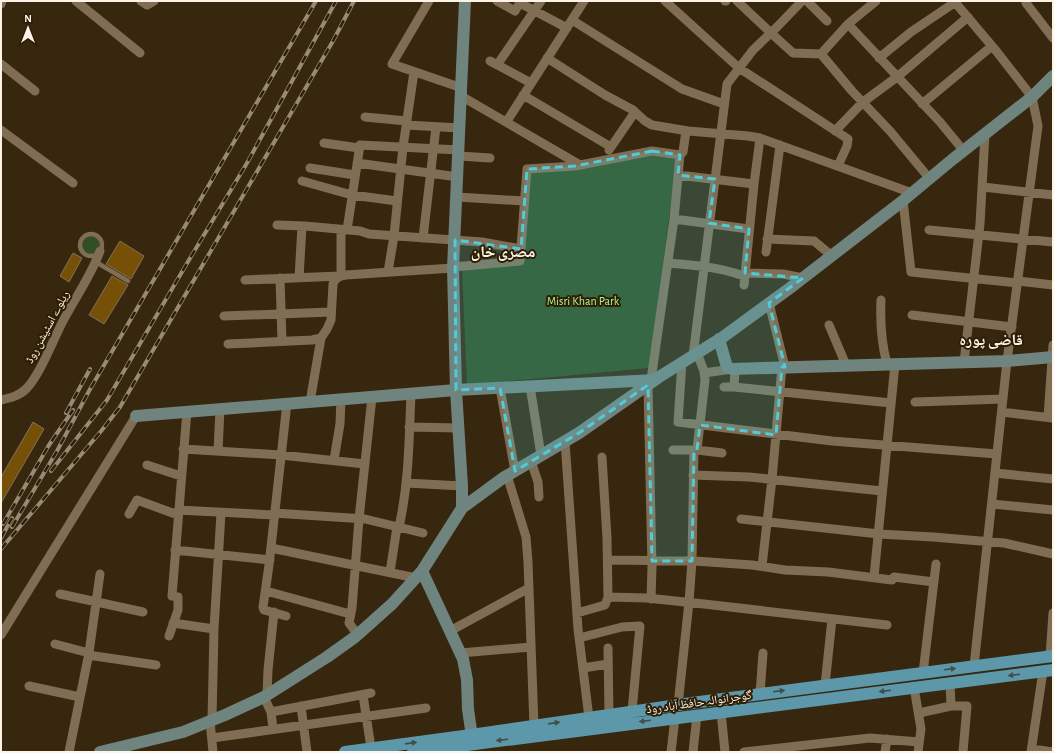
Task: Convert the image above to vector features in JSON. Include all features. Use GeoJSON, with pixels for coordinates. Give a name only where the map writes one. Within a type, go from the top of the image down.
{"type":"FeatureCollection","features":[{"type":"Feature","properties":{"kind":"main road","name":"گوجرانوالہ حافظ آباد روڈ"},"geometry":{"type":"LineString","coordinates":[[413,752],[457,745],[472,740],[534,726],[632,711],[1051,656]]}},
{"type":"Feature","properties":{"kind":"main road","name":"گوجرانوالہ حافظ آباد روڈ"},"geometry":{"type":"LineString","coordinates":[[472,740],[675,718],[1048,671]]}},
{"type":"Feature","properties":{"kind":"main road","name":"گوجرانوالہ حافظ آباد روڈ"},"geometry":{"type":"LineString","coordinates":[[345,752],[371,748],[457,745]]}},
{"type":"Feature","properties":{"kind":"street"},"geometry":{"type":"LineString","coordinates":[[76,1],[140,53]]}},
{"type":"Feature","properties":{"kind":"street"},"geometry":{"type":"LineString","coordinates":[[141,1],[147,5],[154,1]]}},
{"type":"Feature","properties":{"kind":"street"},"geometry":{"type":"LineString","coordinates":[[429,1],[392,64],[461,92],[507,122],[580,165]]}},
{"type":"Feature","properties":{"kind":"street"},"geometry":{"type":"LineString","coordinates":[[462,508],[456,390],[453,267],[465,1]]}},
{"type":"Feature","properties":{"kind":"street"},"geometry":{"type":"LineString","coordinates":[[497,1],[515,11],[521,2],[567,28]]}},
{"type":"Feature","properties":{"kind":"street"},"geometry":{"type":"LineString","coordinates":[[531,83],[494,63],[541,1]]}},
{"type":"Feature","properties":{"kind":"street"},"geometry":{"type":"LineString","coordinates":[[507,122],[584,1]]}},
{"type":"Feature","properties":{"kind":"street"},"geometry":{"type":"LineString","coordinates":[[665,1],[739,68],[848,139],[848,146],[838,166]]}},
{"type":"Feature","properties":{"kind":"street"},"geometry":{"type":"LineString","coordinates":[[737,1],[793,53],[821,54],[890,131],[929,178]]}},
{"type":"Feature","properties":{"kind":"street"},"geometry":{"type":"LineString","coordinates":[[678,705],[692,561],[693,475],[695,450],[700,425],[705,380],[704,373],[695,354],[709,223],[727,84],[753,50],[802,1]]}},
{"type":"Feature","properties":{"kind":"street"},"geometry":{"type":"LineString","coordinates":[[807,1],[827,21]]}},
{"type":"Feature","properties":{"kind":"street"},"geometry":{"type":"LineString","coordinates":[[879,58],[911,32],[955,1],[1032,97],[1038,126],[1007,361],[974,666]]}},
{"type":"Feature","properties":{"kind":"street"},"geometry":{"type":"LineString","coordinates":[[821,54],[848,24],[873,2]]}},
{"type":"Feature","properties":{"kind":"street"},"geometry":{"type":"LineString","coordinates":[[1030,3],[1053,38]]}},
{"type":"Feature","properties":{"kind":"street"},"geometry":{"type":"LineString","coordinates":[[836,131],[863,102],[897,77],[968,17]]}},
{"type":"Feature","properties":{"kind":"street"},"geometry":{"type":"LineString","coordinates":[[572,20],[682,89],[724,104]]}},
{"type":"Feature","properties":{"kind":"street"},"geometry":{"type":"LineString","coordinates":[[848,24],[940,122],[963,150]]}},
{"type":"Feature","properties":{"kind":"street"},"geometry":{"type":"LineString","coordinates":[[922,104],[992,46]]}},
{"type":"Feature","properties":{"kind":"street"},"geometry":{"type":"LineString","coordinates":[[547,58],[635,112],[652,125],[686,131],[760,138],[838,166],[907,196]]}},
{"type":"Feature","properties":{"kind":"street"},"geometry":{"type":"LineString","coordinates":[[1,64],[35,91]]}},
{"type":"Feature","properties":{"kind":"street"},"geometry":{"type":"LineString","coordinates":[[388,272],[394,236],[400,169],[414,72]]}},
{"type":"Feature","properties":{"kind":"street"},"geometry":{"type":"LineString","coordinates":[[100,752],[183,732],[211,721],[266,696],[327,657],[358,635],[392,604],[418,574],[462,508],[511,473],[579,433],[652,382],[719,339],[769,303],[832,256],[963,150],[1032,97],[1053,76]]}},
{"type":"Feature","properties":{"kind":"street"},"geometry":{"type":"LineString","coordinates":[[524,95],[611,147]]}},
{"type":"Feature","properties":{"kind":"street"},"geometry":{"type":"LineString","coordinates":[[602,160],[635,112]]}},
{"type":"Feature","properties":{"kind":"street"},"geometry":{"type":"LineString","coordinates":[[365,117],[436,127],[460,128]]}},
{"type":"Feature","properties":{"kind":"street"},"geometry":{"type":"LineString","coordinates":[[423,238],[436,127]]}},
{"type":"Feature","properties":{"kind":"street"},"geometry":{"type":"LineString","coordinates":[[1,130],[73,183]]}},
{"type":"Feature","properties":{"kind":"street"},"geometry":{"type":"LineString","coordinates":[[651,599],[652,382],[674,219],[680,155],[683,152],[686,131]]}},
{"type":"Feature","properties":{"kind":"street"},"geometry":{"type":"LineString","coordinates":[[964,362],[983,187],[985,134]]}},
{"type":"Feature","properties":{"kind":"street"},"geometry":{"type":"LineString","coordinates":[[744,278],[760,138]]}},
{"type":"Feature","properties":{"kind":"street"},"geometry":{"type":"LineString","coordinates":[[324,143],[359,148]]}},
{"type":"Feature","properties":{"kind":"street"},"geometry":{"type":"LineString","coordinates":[[310,402],[321,338],[327,329],[330,320],[333,284],[340,276],[344,230],[352,195],[360,144],[434,149],[490,158]]}},
{"type":"Feature","properties":{"kind":"street"},"geometry":{"type":"LineString","coordinates":[[766,252],[780,145]]}},
{"type":"Feature","properties":{"kind":"street"},"geometry":{"type":"LineString","coordinates":[[245,280],[340,276],[520,261],[527,169],[580,165],[652,151],[680,155]]}},
{"type":"Feature","properties":{"kind":"street"},"geometry":{"type":"LineString","coordinates":[[357,163],[458,177]]}},
{"type":"Feature","properties":{"kind":"street"},"geometry":{"type":"LineString","coordinates":[[310,168],[355,175]]}},
{"type":"Feature","properties":{"kind":"street"},"geometry":{"type":"LineString","coordinates":[[678,175],[754,184]]}},
{"type":"Feature","properties":{"kind":"street"},"geometry":{"type":"LineString","coordinates":[[302,181],[352,195],[397,201]]}},
{"type":"Feature","properties":{"kind":"street"},"geometry":{"type":"LineString","coordinates":[[983,187],[1029,191],[1053,195]]}},
{"type":"Feature","properties":{"kind":"street"},"geometry":{"type":"LineString","coordinates":[[907,196],[911,272],[1053,285]]}},
{"type":"Feature","properties":{"kind":"street"},"geometry":{"type":"LineString","coordinates":[[457,197],[524,201]]}},
{"type":"Feature","properties":{"kind":"street"},"geometry":{"type":"LineString","coordinates":[[674,219],[749,229]]}},
{"type":"Feature","properties":{"kind":"street"},"geometry":{"type":"LineString","coordinates":[[277,226],[302,226],[360,231],[369,234],[482,242],[521,249]]}},
{"type":"Feature","properties":{"kind":"street"},"geometry":{"type":"LineString","coordinates":[[299,278],[302,226]]}},
{"type":"Feature","properties":{"kind":"street"},"geometry":{"type":"LineString","coordinates":[[929,230],[1053,242]]}},
{"type":"Feature","properties":{"kind":"street"},"geometry":{"type":"LineString","coordinates":[[767,239],[814,241],[832,256]]}},
{"type":"Feature","properties":{"kind":"street","name":"ریلوے اسٹیشن روڈ"},"geometry":{"type":"LineString","coordinates":[[1,400],[16,396],[26,389],[41,366],[62,322],[96,262],[100,251]]}},
{"type":"Feature","properties":{"kind":"street"},"geometry":{"type":"LineString","coordinates":[[668,263],[704,266],[733,272],[744,278],[783,274],[803,278]]}},
{"type":"Feature","properties":{"kind":"street"},"geometry":{"type":"LineString","coordinates":[[280,278],[282,341]]}},
{"type":"Feature","properties":{"kind":"street"},"geometry":{"type":"LineString","coordinates":[[874,578],[891,404],[891,364],[883,350],[880,329],[882,300]]}},
{"type":"Feature","properties":{"kind":"street"},"geometry":{"type":"LineString","coordinates":[[762,566],[780,392],[784,367],[769,303]]}},
{"type":"Feature","properties":{"kind":"street"},"geometry":{"type":"LineString","coordinates":[[224,316],[331,312]]}},
{"type":"Feature","properties":{"kind":"street"},"geometry":{"type":"LineString","coordinates":[[912,315],[1012,327]]}},
{"type":"Feature","properties":{"kind":"street"},"geometry":{"type":"LineString","coordinates":[[829,325],[846,365]]}},
{"type":"Feature","properties":{"kind":"street"},"geometry":{"type":"LineString","coordinates":[[228,344],[312,340],[321,338]]}},
{"type":"Feature","properties":{"kind":"street"},"geometry":{"type":"LineString","coordinates":[[719,339],[727,367],[734,369]]}},
{"type":"Feature","properties":{"kind":"street"},"geometry":{"type":"LineString","coordinates":[[1002,412],[1050,418],[1053,345]]}},
{"type":"Feature","properties":{"kind":"street"},"geometry":{"type":"LineString","coordinates":[[704,373],[734,369],[1007,361],[1052,357]]}},
{"type":"Feature","properties":{"kind":"street"},"geometry":{"type":"LineString","coordinates":[[682,362],[678,422],[776,435],[887,446],[997,454]]}},
{"type":"Feature","properties":{"kind":"street"},"geometry":{"type":"LineString","coordinates":[[734,369],[734,387]]}},
{"type":"Feature","properties":{"kind":"street"},"geometry":{"type":"LineString","coordinates":[[1,635],[136,416],[456,390],[652,382]]}},
{"type":"Feature","properties":{"kind":"street"},"geometry":{"type":"LineString","coordinates":[[530,386],[539,497]]}},
{"type":"Feature","properties":{"kind":"street"},"geometry":{"type":"LineString","coordinates":[[724,387],[891,404]]}},
{"type":"Feature","properties":{"kind":"street"},"geometry":{"type":"LineString","coordinates":[[500,388],[511,473],[526,537],[534,726]]}},
{"type":"Feature","properties":{"kind":"street"},"geometry":{"type":"LineString","coordinates":[[390,572],[398,527],[404,504],[411,394]]}},
{"type":"Feature","properties":{"kind":"street"},"geometry":{"type":"LineString","coordinates":[[358,635],[348,623],[352,608],[359,519],[372,397]]}},
{"type":"Feature","properties":{"kind":"street"},"geometry":{"type":"LineString","coordinates":[[334,460],[340,424],[340,399]]}},
{"type":"Feature","properties":{"kind":"street"},"geometry":{"type":"LineString","coordinates":[[915,402],[1003,400]]}},
{"type":"Feature","properties":{"kind":"street"},"geometry":{"type":"LineString","coordinates":[[286,616],[264,610],[287,404]]}},
{"type":"Feature","properties":{"kind":"street"},"geometry":{"type":"LineString","coordinates":[[218,452],[220,409]]}},
{"type":"Feature","properties":{"kind":"street"},"geometry":{"type":"LineString","coordinates":[[169,636],[178,610],[178,597],[172,596],[187,411]]}},
{"type":"Feature","properties":{"kind":"street"},"geometry":{"type":"LineString","coordinates":[[409,427],[459,428]]}},
{"type":"Feature","properties":{"kind":"street"},"geometry":{"type":"LineString","coordinates":[[566,441],[579,638],[589,718]]}},
{"type":"Feature","properties":{"kind":"street"},"geometry":{"type":"LineString","coordinates":[[183,449],[281,455],[365,464]]}},
{"type":"Feature","properties":{"kind":"street"},"geometry":{"type":"LineString","coordinates":[[673,450],[695,450],[722,453]]}},
{"type":"Feature","properties":{"kind":"street"},"geometry":{"type":"LineString","coordinates":[[577,613],[605,605],[608,597],[608,560],[602,457]]}},
{"type":"Feature","properties":{"kind":"street"},"geometry":{"type":"LineString","coordinates":[[147,465],[181,476]]}},
{"type":"Feature","properties":{"kind":"street"},"geometry":{"type":"LineString","coordinates":[[995,473],[1053,479]]}},
{"type":"Feature","properties":{"kind":"street"},"geometry":{"type":"LineString","coordinates":[[693,475],[749,477],[882,491]]}},
{"type":"Feature","properties":{"kind":"street"},"geometry":{"type":"LineString","coordinates":[[406,483],[462,486]]}},
{"type":"Feature","properties":{"kind":"street"},"geometry":{"type":"LineString","coordinates":[[129,514],[137,500],[178,512],[274,514],[359,519],[423,533]]}},
{"type":"Feature","properties":{"kind":"street"},"geometry":{"type":"LineString","coordinates":[[992,504],[1053,510]]}},
{"type":"Feature","properties":{"kind":"street"},"geometry":{"type":"LineString","coordinates":[[213,752],[211,721],[214,629],[222,513]]}},
{"type":"Feature","properties":{"kind":"street"},"geometry":{"type":"LineString","coordinates":[[741,519],[879,534],[988,541],[1053,554]]}},
{"type":"Feature","properties":{"kind":"street"},"geometry":{"type":"LineString","coordinates":[[271,548],[356,566],[390,572],[418,574]]}},
{"type":"Feature","properties":{"kind":"street"},"geometry":{"type":"LineString","coordinates":[[175,550],[270,560]]}},
{"type":"Feature","properties":{"kind":"street"},"geometry":{"type":"LineString","coordinates":[[608,560],[692,561],[762,566],[785,570],[828,572],[892,580],[894,577],[934,582]]}},
{"type":"Feature","properties":{"kind":"street"},"geometry":{"type":"LineString","coordinates":[[924,673],[936,564]]}},
{"type":"Feature","properties":{"kind":"street"},"geometry":{"type":"LineString","coordinates":[[70,752],[88,654],[100,574]]}},
{"type":"Feature","properties":{"kind":"street"},"geometry":{"type":"LineString","coordinates":[[418,574],[450,631],[463,659],[467,680],[472,740]]}},
{"type":"Feature","properties":{"kind":"street"},"geometry":{"type":"LineString","coordinates":[[450,631],[529,588]]}},
{"type":"Feature","properties":{"kind":"street"},"geometry":{"type":"LineString","coordinates":[[266,591],[350,614]]}},
{"type":"Feature","properties":{"kind":"street"},"geometry":{"type":"LineString","coordinates":[[60,594],[143,612]]}},
{"type":"Feature","properties":{"kind":"street"},"geometry":{"type":"LineString","coordinates":[[608,597],[689,602],[887,625]]}},
{"type":"Feature","properties":{"kind":"street"},"geometry":{"type":"LineString","coordinates":[[273,729],[271,712],[266,696],[274,612]]}},
{"type":"Feature","properties":{"kind":"street"},"geometry":{"type":"LineString","coordinates":[[1051,656],[1053,613]]}},
{"type":"Feature","properties":{"kind":"street"},"geometry":{"type":"LineString","coordinates":[[825,685],[832,619]]}},
{"type":"Feature","properties":{"kind":"street"},"geometry":{"type":"LineString","coordinates":[[173,623],[214,629]]}},
{"type":"Feature","properties":{"kind":"street"},"geometry":{"type":"LineString","coordinates":[[579,638],[622,627],[640,626],[632,711]]}},
{"type":"Feature","properties":{"kind":"street"},"geometry":{"type":"LineString","coordinates":[[55,644],[88,654],[156,665]]}},
{"type":"Feature","properties":{"kind":"street"},"geometry":{"type":"LineString","coordinates":[[460,653],[531,647]]}},
{"type":"Feature","properties":{"kind":"street"},"geometry":{"type":"LineString","coordinates":[[608,648],[609,715]]}},
{"type":"Feature","properties":{"kind":"street"},"geometry":{"type":"LineString","coordinates":[[760,694],[763,653]]}},
{"type":"Feature","properties":{"kind":"street"},"geometry":{"type":"LineString","coordinates":[[583,668],[608,664]]}},
{"type":"Feature","properties":{"kind":"street"},"geometry":{"type":"LineString","coordinates":[[1048,671],[1032,751],[1053,752]]}},
{"type":"Feature","properties":{"kind":"street"},"geometry":{"type":"LineString","coordinates":[[950,683],[952,706]]}},
{"type":"Feature","properties":{"kind":"street"},"geometry":{"type":"LineString","coordinates":[[29,686],[80,697]]}},
{"type":"Feature","properties":{"kind":"street"},"geometry":{"type":"LineString","coordinates":[[914,687],[921,729],[918,752]]}},
{"type":"Feature","properties":{"kind":"street"},"geometry":{"type":"LineString","coordinates":[[271,712],[367,694],[366,716],[371,748]]}},
{"type":"Feature","properties":{"kind":"street"},"geometry":{"type":"LineString","coordinates":[[301,706],[307,752]]}},
{"type":"Feature","properties":{"kind":"street"},"geometry":{"type":"LineString","coordinates":[[919,713],[952,706],[967,706],[963,752]]}},
{"type":"Feature","properties":{"kind":"street"},"geometry":{"type":"LineString","coordinates":[[212,738],[426,708]]}},
{"type":"Feature","properties":{"kind":"street"},"geometry":{"type":"LineString","coordinates":[[721,712],[725,752]]}},
{"type":"Feature","properties":{"kind":"street"},"geometry":{"type":"LineString","coordinates":[[693,752],[697,715]]}},
{"type":"Feature","properties":{"kind":"street"},"geometry":{"type":"LineString","coordinates":[[671,752],[675,718]]}},
{"type":"Feature","properties":{"kind":"street"},"geometry":{"type":"LineString","coordinates":[[744,752],[870,738],[919,742]]}},
{"type":"Feature","properties":{"kind":"street"},"geometry":{"type":"LineString","coordinates":[[885,752],[887,739]]}},
{"type":"Feature","properties":{"kind":"lane"},"geometry":{"type":"LineString","coordinates":[[88,234],[98,236],[102,242],[100,251],[94,255],[84,254],[79,247],[80,240],[88,234]]}},
{"type":"Feature","properties":{"kind":"lane"},"geometry":{"type":"LineString","coordinates":[[96,262],[128,281]]}},
{"type":"Feature","properties":{"kind":"highlighted area"},"geometry":{"type":"Polygon","coordinates":[[[652,151],[680,155],[678,175],[715,179],[709,223],[749,229],[745,273],[803,278],[769,303],[785,367],[782,367],[776,435],[700,425],[697,450],[694,451],[692,561],[652,561],[648,385],[579,433],[515,471],[500,388],[456,390],[455,240],[521,249],[527,169],[575,166],[652,151]]]}},
{"type":"Feature","properties":{"kind":"green space","name":"Misri Khan Park"},"geometry":{"type":"Polygon","coordinates":[[[646,155],[677,158],[649,368],[467,385],[462,269],[522,263],[530,172],[646,155]]]}},
{"type":"Feature","properties":{"kind":"green space"},"geometry":{"type":"Polygon","coordinates":[[[91,236],[95,237],[99,241],[99,249],[95,253],[91,254],[87,253],[83,249],[82,245],[83,241],[87,237],[91,236]]]}},
{"type":"Feature","properties":{"kind":"building"},"geometry":{"type":"Polygon","coordinates":[[[120,241],[144,256],[131,279],[106,264],[120,241]]]}},
{"type":"Feature","properties":{"kind":"building"},"geometry":{"type":"Polygon","coordinates":[[[73,253],[82,258],[69,282],[60,276],[73,253]]]}},
{"type":"Feature","properties":{"kind":"building"},"geometry":{"type":"Polygon","coordinates":[[[112,276],[128,285],[104,324],[89,315],[112,276]]]}},
{"type":"Feature","properties":{"kind":"building"},"geometry":{"type":"Polygon","coordinates":[[[33,422],[44,429],[1,503],[1,477],[33,422]]]}},
{"type":"Feature","properties":{"kind":"railway"},"geometry":{"type":"LineString","coordinates":[[12,527],[57,451],[89,391],[316,1]]}},
{"type":"Feature","properties":{"kind":"railway"},"geometry":{"type":"LineString","coordinates":[[51,471],[107,400],[247,163],[336,1]]}},
{"type":"Feature","properties":{"kind":"railway"},"geometry":{"type":"LineString","coordinates":[[1,549],[120,407],[333,41],[354,1]]}},
{"type":"Feature","properties":{"kind":"railway"},"geometry":{"type":"LineString","coordinates":[[66,413],[90,369]]}},
{"type":"Feature","properties":{"kind":"railway"},"geometry":{"type":"LineString","coordinates":[[3,524],[49,445],[73,410]]}},
{"type":"Feature","properties":{"kind":"railway"},"geometry":{"type":"LineString","coordinates":[[1,538],[12,518]]}},
{"type":"Feature","properties":{"kind":"district","name":"مصری خان"},"geometry":{"type":"Point","coordinates":[503,252]}},
{"type":"Feature","properties":{"kind":"district","name":"قاضی پورہ"},"geometry":{"type":"Point","coordinates":[991,340]}}]}
